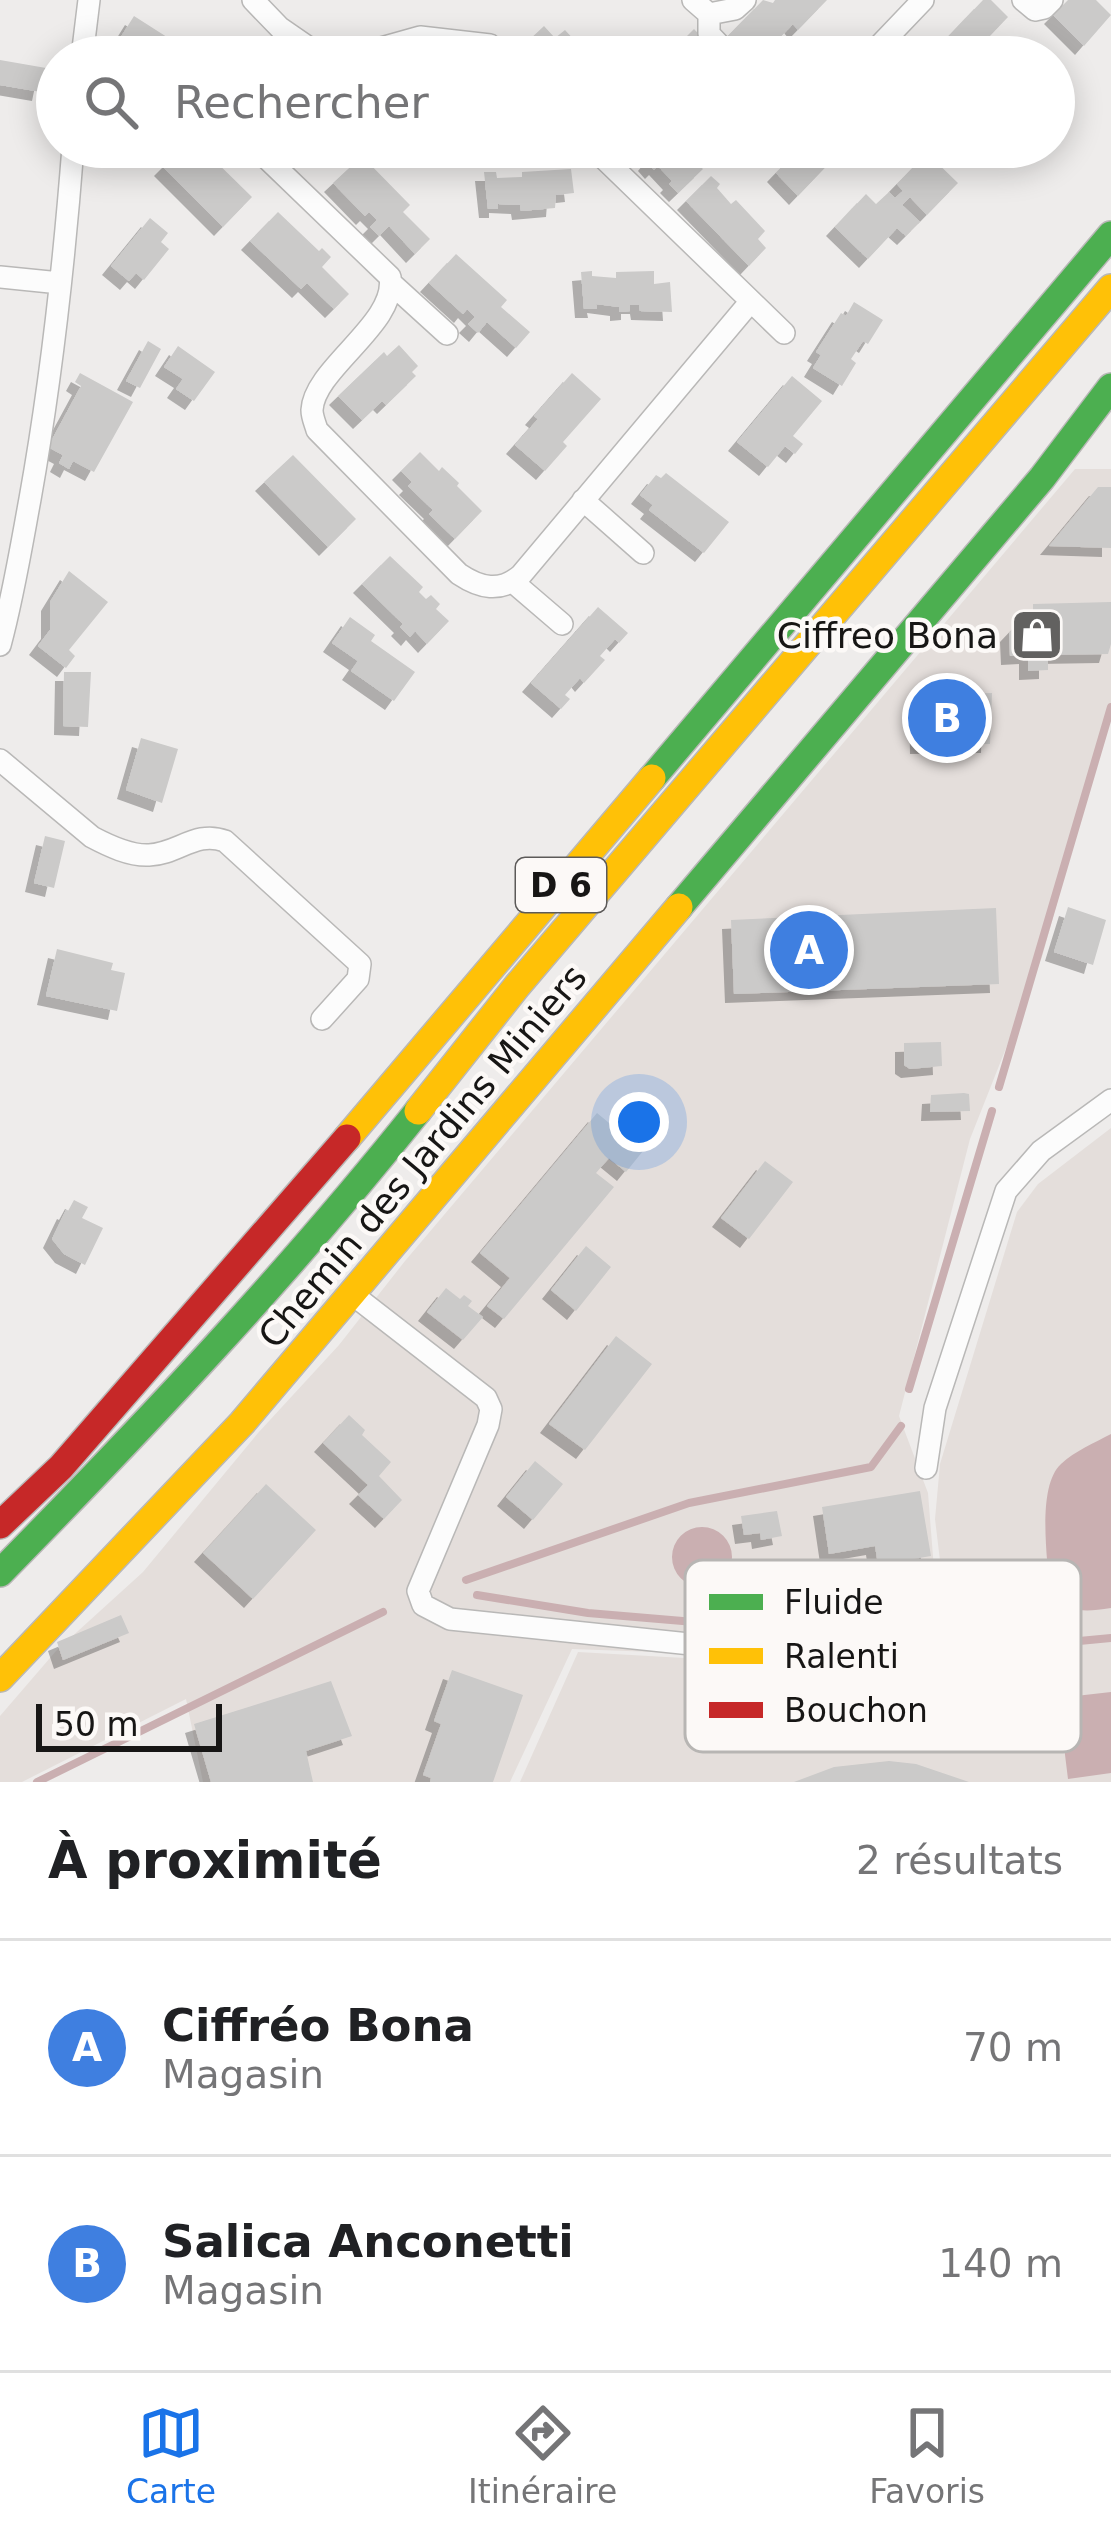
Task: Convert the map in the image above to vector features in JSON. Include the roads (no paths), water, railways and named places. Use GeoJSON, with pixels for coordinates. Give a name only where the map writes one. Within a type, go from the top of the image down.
{"type":"FeatureCollection","features":[{"type":"Feature","properties":{"kind":"main road","name":"D 6"},"geometry":{"type":"LineString","coordinates":[[0,1525],[61,1467],[390,1088],[1111,235]]}},
{"type":"Feature","properties":{"kind":"main road","name":"D 6"},"geometry":{"type":"LineString","coordinates":[[0,1573],[282,1272],[517,986],[1111,288]]}},
{"type":"Feature","properties":{"kind":"main road","name":"Chemin des Jardins Miniers"},"geometry":{"type":"LineString","coordinates":[[0,1678],[242,1423],[1042,478],[1111,387]]}},
{"type":"Feature","properties":{"kind":"main road"},"geometry":{"type":"LineString","coordinates":[[0,1599],[270,1310],[390,1170],[517,986]]}},
{"type":"Feature","properties":{"kind":"street"},"geometry":{"type":"LineString","coordinates":[[85,36],[89,0]]}},
{"type":"Feature","properties":{"kind":"street"},"geometry":{"type":"LineString","coordinates":[[253,0],[292,36]]}},
{"type":"Feature","properties":{"kind":"street"},"geometry":{"type":"LineString","coordinates":[[711,36],[701,7],[735,9],[745,0]]}},
{"type":"Feature","properties":{"kind":"street"},"geometry":{"type":"LineString","coordinates":[[888,36],[923,0]]}},
{"type":"Feature","properties":{"kind":"street"},"geometry":{"type":"LineString","coordinates":[[0,645],[46,411],[71,168]]}},
{"type":"Feature","properties":{"kind":"street"},"geometry":{"type":"LineString","coordinates":[[277,168],[392,284],[371,325],[320,388],[312,410],[316,430],[459,574],[480,587],[513,582],[751,301]]}},
{"type":"Feature","properties":{"kind":"street"},"geometry":{"type":"LineString","coordinates":[[614,168],[784,333]]}},
{"type":"Feature","properties":{"kind":"street"},"geometry":{"type":"LineString","coordinates":[[0,277],[61,283]]}},
{"type":"Feature","properties":{"kind":"street"},"geometry":{"type":"LineString","coordinates":[[392,284],[447,334]]}},
{"type":"Feature","properties":{"kind":"street"},"geometry":{"type":"LineString","coordinates":[[583,500],[644,553]]}},
{"type":"Feature","properties":{"kind":"street"},"geometry":{"type":"LineString","coordinates":[[513,582],[562,624]]}},
{"type":"Feature","properties":{"kind":"street"},"geometry":{"type":"LineString","coordinates":[[0,760],[92,837],[134,854],[164,853],[207,836],[225,841],[360,964],[358,979],[322,1019]]}},
{"type":"Feature","properties":{"kind":"street"},"geometry":{"type":"LineString","coordinates":[[926,1468],[935,1408],[1006,1191],[1041,1151],[1111,1100]]}},
{"type":"Feature","properties":{"kind":"street"},"geometry":{"type":"LineString","coordinates":[[352,1294],[486,1398],[491,1409],[418,1591],[423,1605],[450,1619],[685,1644]]}},
{"type":"Feature","properties":{"kind":"waterway"},"geometry":{"type":"LineString","coordinates":[[999,1087],[1111,707]]}},
{"type":"Feature","properties":{"kind":"waterway"},"geometry":{"type":"LineString","coordinates":[[909,1389],[992,1111]]}},
{"type":"Feature","properties":{"kind":"waterway"},"geometry":{"type":"LineString","coordinates":[[466,1580],[689,1503],[871,1467],[901,1426]]}},
{"type":"Feature","properties":{"kind":"waterway"},"geometry":{"type":"LineString","coordinates":[[477,1595],[588,1613],[685,1621]]}},
{"type":"Feature","properties":{"kind":"waterway"},"geometry":{"type":"LineString","coordinates":[[37,1782],[383,1612]]}},
{"type":"Feature","properties":{"kind":"waterway"},"geometry":{"type":"LineString","coordinates":[[1081,1641],[1111,1638]]}},
{"type":"Feature","properties":{"kind":"place","name":"Ciffreo Bona"},"geometry":{"type":"Point","coordinates":[1037,635]}},
{"type":"Feature","properties":{"kind":"place","name":"Salica Anconetti"},"geometry":{"type":"Point","coordinates":[947,718]}},
{"type":"Feature","properties":{"kind":"place","name":"Ciffréo Bona"},"geometry":{"type":"Point","coordinates":[809,950]}}]}
